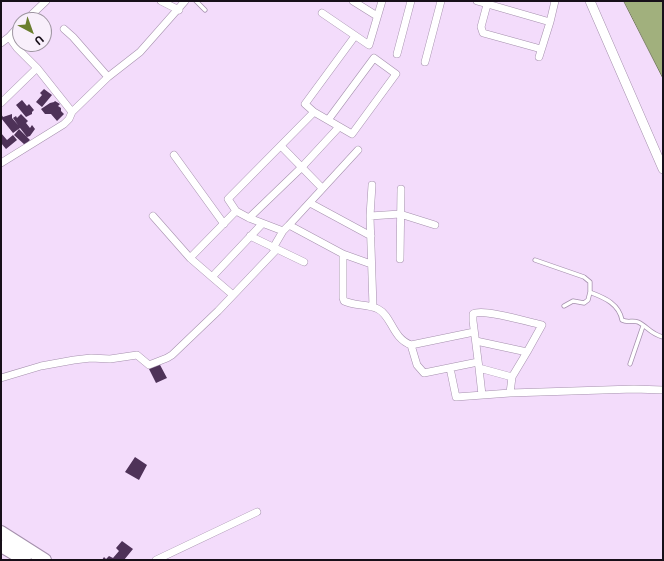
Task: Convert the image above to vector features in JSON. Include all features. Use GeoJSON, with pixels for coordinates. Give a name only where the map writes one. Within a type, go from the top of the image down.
{"type":"FeatureCollection","features":[{"type":"Feature","properties":{"kind":"highway"},"geometry":{"type":"LineString","coordinates":[[1,532],[45,560]]}},
{"type":"Feature","properties":{"kind":"highway"},"geometry":{"type":"LineString","coordinates":[[1,546],[25,560]]}},
{"type":"Feature","properties":{"kind":"street"},"geometry":{"type":"LineString","coordinates":[[34,12],[46,1]]}},
{"type":"Feature","properties":{"kind":"street"},"geometry":{"type":"LineString","coordinates":[[161,1],[179,10]]}},
{"type":"Feature","properties":{"kind":"street"},"geometry":{"type":"LineString","coordinates":[[1,163],[64,124],[69,119],[72,112],[108,77],[140,52],[179,10],[185,1]]}},
{"type":"Feature","properties":{"kind":"street"},"geometry":{"type":"LineString","coordinates":[[353,1],[377,16]]}},
{"type":"Feature","properties":{"kind":"street"},"geometry":{"type":"LineString","coordinates":[[322,13],[369,45],[382,1]]}},
{"type":"Feature","properties":{"kind":"street"},"geometry":{"type":"LineString","coordinates":[[397,54],[411,1]]}},
{"type":"Feature","properties":{"kind":"street"},"geometry":{"type":"LineString","coordinates":[[425,62],[441,1]]}},
{"type":"Feature","properties":{"kind":"street"},"geometry":{"type":"LineString","coordinates":[[477,1],[487,2],[550,22]]}},
{"type":"Feature","properties":{"kind":"street"},"geometry":{"type":"LineString","coordinates":[[539,57],[555,1]]}},
{"type":"Feature","properties":{"kind":"street"},"geometry":{"type":"LineString","coordinates":[[590,1],[663,169]]}},
{"type":"Feature","properties":{"kind":"street"},"geometry":{"type":"LineString","coordinates":[[487,2],[481,27],[483,32],[541,49]]}},
{"type":"Feature","properties":{"kind":"street"},"geometry":{"type":"LineString","coordinates":[[64,29],[108,77]]}},
{"type":"Feature","properties":{"kind":"street"},"geometry":{"type":"LineString","coordinates":[[1,43],[12,33]]}},
{"type":"Feature","properties":{"kind":"street"},"geometry":{"type":"LineString","coordinates":[[328,120],[374,58],[396,74],[352,134],[314,112],[304,104],[355,36]]}},
{"type":"Feature","properties":{"kind":"street"},"geometry":{"type":"LineString","coordinates":[[8,37],[16,48],[37,68],[72,112]]}},
{"type":"Feature","properties":{"kind":"street"},"geometry":{"type":"LineString","coordinates":[[1,103],[37,68]]}},
{"type":"Feature","properties":{"kind":"street"},"geometry":{"type":"LineString","coordinates":[[283,231],[262,224],[236,211],[228,199],[314,112]]}},
{"type":"Feature","properties":{"kind":"street"},"geometry":{"type":"LineString","coordinates":[[249,218],[301,168],[339,127]]}},
{"type":"Feature","properties":{"kind":"street"},"geometry":{"type":"LineString","coordinates":[[281,146],[322,188]]}},
{"type":"Feature","properties":{"kind":"street"},"geometry":{"type":"LineString","coordinates":[[1,378],[41,366],[91,358],[110,359],[138,355],[149,365],[169,357],[233,295],[275,248],[283,231],[358,150]]}},
{"type":"Feature","properties":{"kind":"street"},"geometry":{"type":"LineString","coordinates":[[174,155],[224,224]]}},
{"type":"Feature","properties":{"kind":"street"},"geometry":{"type":"LineString","coordinates":[[372,185],[370,236],[373,307]]}},
{"type":"Feature","properties":{"kind":"street"},"geometry":{"type":"LineString","coordinates":[[400,259],[401,189]]}},
{"type":"Feature","properties":{"kind":"street"},"geometry":{"type":"LineString","coordinates":[[310,203],[370,236]]}},
{"type":"Feature","properties":{"kind":"street"},"geometry":{"type":"LineString","coordinates":[[190,258],[236,211]]}},
{"type":"Feature","properties":{"kind":"street"},"geometry":{"type":"LineString","coordinates":[[370,216],[400,214],[436,225]]}},
{"type":"Feature","properties":{"kind":"street"},"geometry":{"type":"LineString","coordinates":[[153,216],[190,258],[233,295]]}},
{"type":"Feature","properties":{"kind":"street"},"geometry":{"type":"LineString","coordinates":[[212,277],[262,224]]}},
{"type":"Feature","properties":{"kind":"street"},"geometry":{"type":"LineString","coordinates":[[289,225],[343,254],[371,264]]}},
{"type":"Feature","properties":{"kind":"street"},"geometry":{"type":"LineString","coordinates":[[250,236],[304,262]]}},
{"type":"Feature","properties":{"kind":"street"},"geometry":{"type":"LineString","coordinates":[[343,254],[344,302],[373,307],[382,312],[400,339],[411,346],[417,366],[424,373],[478,365],[512,377]]}},
{"type":"Feature","properties":{"kind":"street"},"geometry":{"type":"LineString","coordinates":[[482,395],[473,321],[473,314],[476,312],[486,312],[542,324],[512,377],[510,394]]}},
{"type":"Feature","properties":{"kind":"street"},"geometry":{"type":"LineString","coordinates":[[411,346],[474,332]]}},
{"type":"Feature","properties":{"kind":"street"},"geometry":{"type":"LineString","coordinates":[[476,341],[527,352]]}},
{"type":"Feature","properties":{"kind":"street"},"geometry":{"type":"LineString","coordinates":[[450,368],[456,397],[634,389],[663,390]]}},
{"type":"Feature","properties":{"kind":"street"},"geometry":{"type":"LineString","coordinates":[[156,560],[257,512]]}},
{"type":"Feature","properties":{"kind":"lane"},"geometry":{"type":"LineString","coordinates":[[196,1],[205,10]]}},
{"type":"Feature","properties":{"kind":"lane"},"geometry":{"type":"LineString","coordinates":[[535,260],[584,277],[590,282],[590,292],[586,302],[582,303],[572,301],[564,306]]}},
{"type":"Feature","properties":{"kind":"lane"},"geometry":{"type":"LineString","coordinates":[[590,292],[614,304],[621,314],[622,320],[637,322],[652,333],[663,337]]}},
{"type":"Feature","properties":{"kind":"lane"},"geometry":{"type":"LineString","coordinates":[[630,364],[643,326]]}},
{"type":"Feature","properties":{"kind":"shaded area"},"geometry":{"type":"Polygon","coordinates":[[[624,1],[663,1],[663,78],[624,1]]]}},
{"type":"Feature","properties":{"kind":"building"},"geometry":{"type":"Polygon","coordinates":[[[44,89],[52,95],[42,107],[36,102],[42,95],[40,93],[44,89]]]}},
{"type":"Feature","properties":{"kind":"building"},"geometry":{"type":"Polygon","coordinates":[[[22,100],[27,106],[29,104],[34,110],[32,114],[26,117],[16,105],[22,100]]]}},
{"type":"Feature","properties":{"kind":"building"},"geometry":{"type":"Polygon","coordinates":[[[55,101],[60,104],[58,106],[64,114],[57,121],[51,114],[45,114],[41,109],[55,101]]]}},
{"type":"Feature","properties":{"kind":"building"},"geometry":{"type":"Polygon","coordinates":[[[1,114],[3,117],[12,114],[12,118],[18,125],[13,118],[16,116],[17,118],[21,114],[28,121],[26,123],[30,128],[32,125],[35,129],[30,136],[27,137],[20,128],[13,133],[1,118],[1,114]]]}},
{"type":"Feature","properties":{"kind":"building"},"geometry":{"type":"Polygon","coordinates":[[[19,129],[30,140],[25,145],[14,135],[19,129]]]}},
{"type":"Feature","properties":{"kind":"building"},"geometry":{"type":"Polygon","coordinates":[[[1,133],[7,140],[13,135],[17,140],[6,149],[1,143],[1,133]]]}},
{"type":"Feature","properties":{"kind":"building"},"geometry":{"type":"Polygon","coordinates":[[[159,363],[167,378],[156,383],[148,367],[159,363]]]}},
{"type":"Feature","properties":{"kind":"building"},"geometry":{"type":"Polygon","coordinates":[[[135,457],[147,465],[139,480],[125,472],[135,457]]]}},
{"type":"Feature","properties":{"kind":"building"},"geometry":{"type":"Polygon","coordinates":[[[122,541],[133,549],[124,560],[102,560],[104,557],[106,559],[109,556],[113,558],[119,551],[116,548],[122,541]]]}}]}
